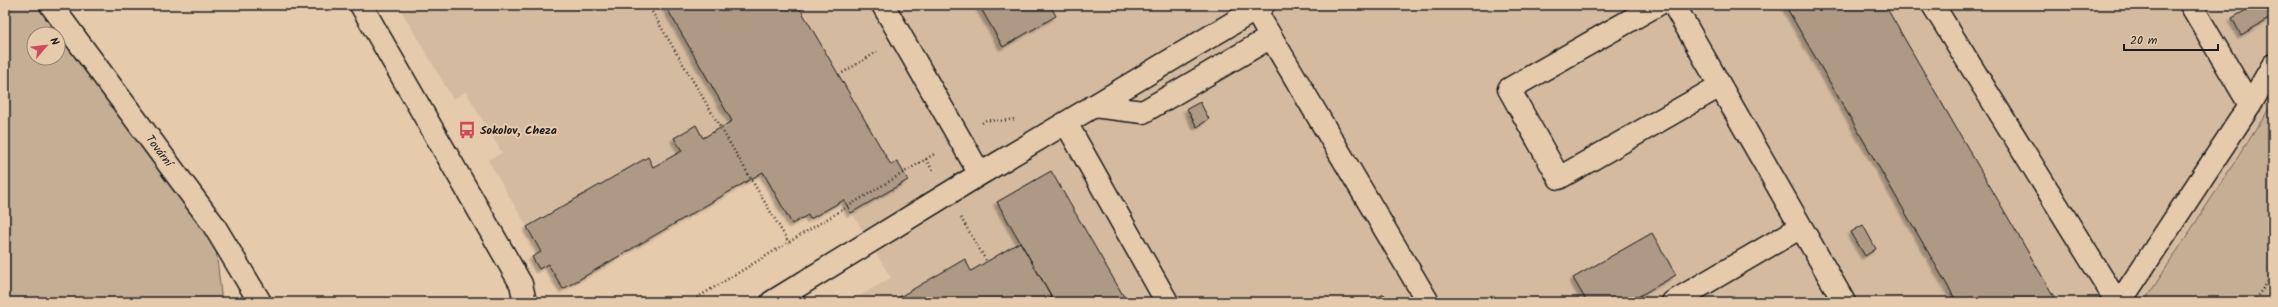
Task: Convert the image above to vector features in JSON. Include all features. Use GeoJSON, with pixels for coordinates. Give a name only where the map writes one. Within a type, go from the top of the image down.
{"type":"FeatureCollection","features":[{"type":"Feature","properties":{"kind":"street","name":"Tovární"},"geometry":{"type":"LineString","coordinates":[[51,5],[213,224],[260,302]]}},
{"type":"Feature","properties":{"kind":"street"},"geometry":{"type":"LineString","coordinates":[[361,5],[521,284],[525,302]]}},
{"type":"Feature","properties":{"kind":"street"},"geometry":{"type":"LineString","coordinates":[[883,5],[980,174]]}},
{"type":"Feature","properties":{"kind":"street"},"geometry":{"type":"LineString","coordinates":[[1657,5],[1509,89],[1559,178],[1720,86]]}},
{"type":"Feature","properties":{"kind":"street"},"geometry":{"type":"LineString","coordinates":[[1674,5],[1844,302]]}},
{"type":"Feature","properties":{"kind":"street"},"geometry":{"type":"LineString","coordinates":[[1933,5],[2118,302],[2250,105],[2273,65]]}},
{"type":"Feature","properties":{"kind":"street"},"geometry":{"type":"LineString","coordinates":[[2191,5],[2250,105]]}},
{"type":"Feature","properties":{"kind":"street"},"geometry":{"type":"LineString","coordinates":[[772,302],[980,174],[1259,8],[1271,37],[1428,302]]}},
{"type":"Feature","properties":{"kind":"street"},"geometry":{"type":"LineString","coordinates":[[1093,106],[1143,112],[1271,37]]}},
{"type":"Feature","properties":{"kind":"street"},"geometry":{"type":"LineString","coordinates":[[1066,123],[1167,302]]}},
{"type":"Feature","properties":{"kind":"street"},"geometry":{"type":"LineString","coordinates":[[1673,302],[1801,226]]}},
{"type":"Feature","properties":{"kind":"path"},"geometry":{"type":"LineString","coordinates":[[648,5],[789,243]]}},
{"type":"Feature","properties":{"kind":"path"},"geometry":{"type":"LineString","coordinates":[[690,302],[960,138],[986,120],[1010,121],[1017,118]]}},
{"type":"Feature","properties":{"kind":"path"},"geometry":{"type":"LineString","coordinates":[[2253,302],[2273,275]]}},
{"type":"Feature","properties":{"kind":"shaded area"},"geometry":{"type":"Polygon","coordinates":[[[5,5],[51,5],[213,224],[222,302],[5,302],[5,5]]]}},
{"type":"Feature","properties":{"kind":"shaded area"},"geometry":{"type":"Polygon","coordinates":[[[398,5],[2273,5],[2273,103],[2144,302],[849,302],[891,278],[844,200],[810,219],[808,215],[792,224],[762,172],[563,289],[488,160],[502,153],[466,92],[453,99],[398,5]]]}},
{"type":"Feature","properties":{"kind":"shaded area"},"geometry":{"type":"Polygon","coordinates":[[[2273,103],[2273,302],[2144,302],[2273,103]]]}},
{"type":"Feature","properties":{"kind":"building"},"geometry":{"type":"Polygon","coordinates":[[[665,5],[798,5],[891,165],[897,161],[908,180],[851,213],[844,200],[810,219],[808,215],[792,224],[763,172],[563,289],[548,264],[539,269],[532,257],[541,252],[527,227],[648,157],[653,167],[682,151],[674,138],[696,125],[703,138],[732,121],[665,5]]]}},
{"type":"Feature","properties":{"kind":"building"},"geometry":{"type":"Polygon","coordinates":[[[979,5],[1050,5],[1056,16],[1003,47],[979,5]]]}},
{"type":"Feature","properties":{"kind":"building"},"geometry":{"type":"Polygon","coordinates":[[[1785,5],[1885,5],[2057,302],[1957,302],[1785,5]]]}},
{"type":"Feature","properties":{"kind":"building"},"geometry":{"type":"Polygon","coordinates":[[[2255,5],[2265,5],[2272,17],[2241,35],[2232,18],[2255,5]]]}},
{"type":"Feature","properties":{"kind":"building"},"geometry":{"type":"Polygon","coordinates":[[[1200,102],[1209,119],[1197,127],[1187,109],[1200,102]]]}},
{"type":"Feature","properties":{"kind":"building"},"geometry":{"type":"Polygon","coordinates":[[[1051,171],[1127,302],[1055,302],[1052,297],[997,202],[1051,171]]]}},
{"type":"Feature","properties":{"kind":"building"},"geometry":{"type":"Polygon","coordinates":[[[1863,225],[1876,249],[1865,256],[1851,232],[1863,225]]]}},
{"type":"Feature","properties":{"kind":"building"},"geometry":{"type":"Polygon","coordinates":[[[1652,233],[1676,275],[1629,302],[1587,302],[1573,278],[1652,233]]]}},
{"type":"Feature","properties":{"kind":"building"},"geometry":{"type":"Polygon","coordinates":[[[1020,242],[1052,297],[1042,302],[891,302],[965,259],[971,271],[1020,242]]]}},
{"type":"Feature","properties":{"kind":"building"},"geometry":{"type":"Polygon","coordinates":[[[1384,294],[1389,302],[1369,302],[1384,294]]]}},
{"type":"Feature","properties":{"kind":"place","name":"Sokolov, Cheza"},"geometry":{"type":"Point","coordinates":[467,130]}}]}
